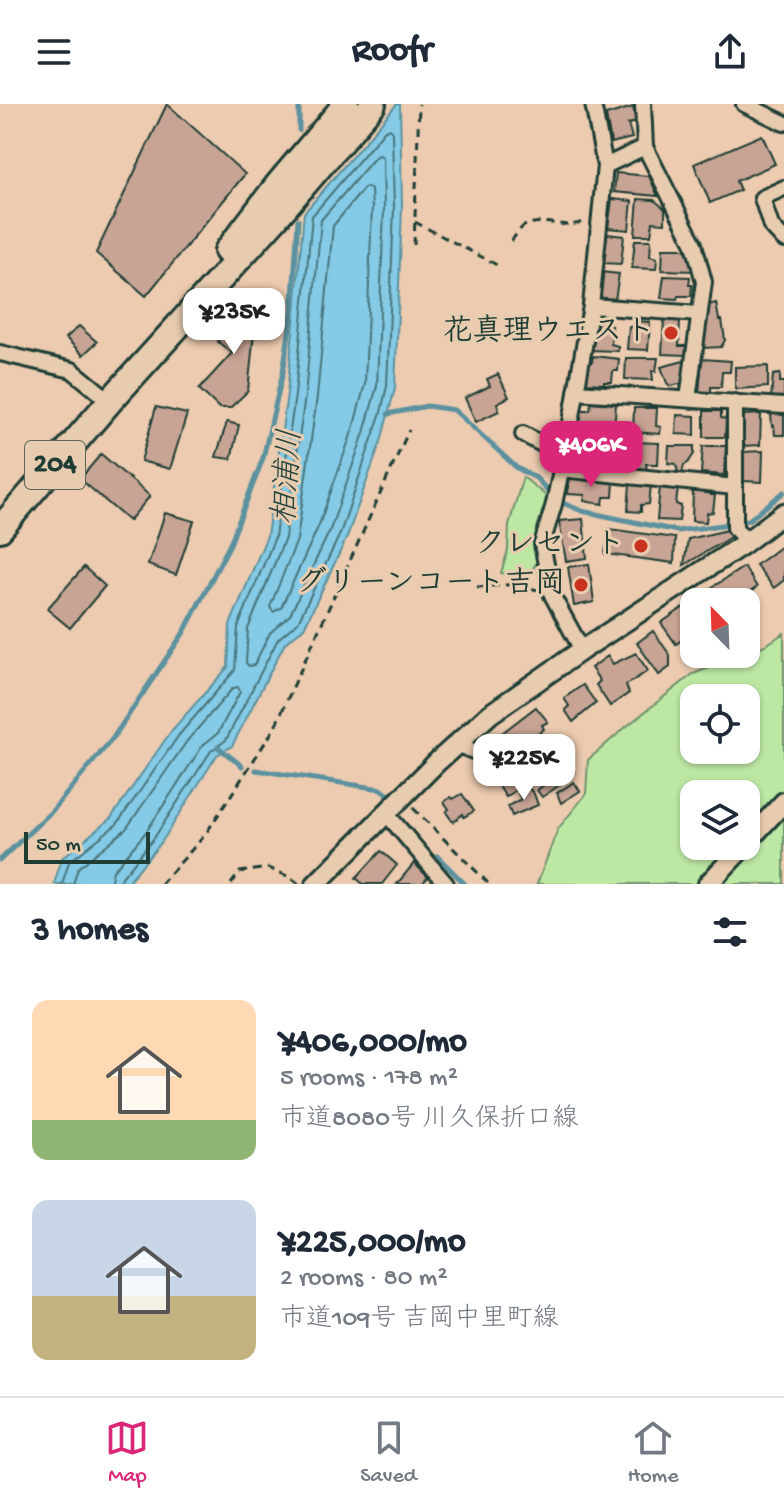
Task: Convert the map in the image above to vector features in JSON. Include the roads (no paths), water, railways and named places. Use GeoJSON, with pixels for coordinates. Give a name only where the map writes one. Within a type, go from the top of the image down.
{"type":"FeatureCollection","features":[{"type":"Feature","properties":{"kind":"highway","name":"204"},"geometry":{"type":"LineString","coordinates":[[110,401],[276,187],[346,104]]}},
{"type":"Feature","properties":{"kind":"highway","name":"204"},"geometry":{"type":"LineString","coordinates":[[0,529],[373,104]]}},
{"type":"Feature","properties":{"kind":"street"},"geometry":{"type":"LineString","coordinates":[[582,650],[552,595],[542,544],[554,504],[591,306],[605,166],[593,104]]}},
{"type":"Feature","properties":{"kind":"street"},"geometry":{"type":"LineString","coordinates":[[643,104],[645,147],[694,244],[704,282],[688,399]]}},
{"type":"Feature","properties":{"kind":"street"},"geometry":{"type":"LineString","coordinates":[[744,104],[784,123]]}},
{"type":"Feature","properties":{"kind":"street"},"geometry":{"type":"LineString","coordinates":[[605,166],[645,147]]}},
{"type":"Feature","properties":{"kind":"street"},"geometry":{"type":"LineString","coordinates":[[784,188],[762,198],[771,226],[784,240]]}},
{"type":"Feature","properties":{"kind":"street"},"geometry":{"type":"LineString","coordinates":[[591,306],[699,314]]}},
{"type":"Feature","properties":{"kind":"street"},"geometry":{"type":"LineString","coordinates":[[0,353],[72,370],[110,401]]}},
{"type":"Feature","properties":{"kind":"street"},"geometry":{"type":"LineString","coordinates":[[576,392],[784,406]]}},
{"type":"Feature","properties":{"kind":"street"},"geometry":{"type":"LineString","coordinates":[[735,402],[735,528],[747,542]]}},
{"type":"Feature","properties":{"kind":"street"},"geometry":{"type":"LineString","coordinates":[[523,434],[562,463],[735,487]]}},
{"type":"Feature","properties":{"kind":"street"},"geometry":{"type":"LineString","coordinates":[[316,884],[490,714],[747,542],[784,513]]}},
{"type":"Feature","properties":{"kind":"street"},"geometry":{"type":"LineString","coordinates":[[456,744],[478,753],[499,744],[522,754]]}},
{"type":"Feature","properties":{"kind":"street"},"geometry":{"type":"LineString","coordinates":[[760,828],[784,802]]}},
{"type":"Feature","properties":{"kind":"street"},"geometry":{"type":"LineString","coordinates":[[386,813],[443,882]]}},
{"type":"Feature","properties":{"kind":"street"},"geometry":{"type":"LineString","coordinates":[[708,884],[731,860]]}},
{"type":"Feature","properties":{"kind":"water","name":"相浦川"},"geometry":{"type":"Polygon","coordinates":[[[400,104],[402,208],[395,388],[382,438],[347,537],[304,628],[285,643],[232,746],[217,755],[161,843],[126,884],[54,884],[62,858],[111,818],[172,730],[228,667],[230,625],[267,536],[287,394],[304,213],[400,104]]]}},
{"type":"Feature","properties":{"kind":"waterway"},"geometry":{"type":"LineString","coordinates":[[299,104],[299,130]]}},
{"type":"Feature","properties":{"kind":"waterway","name":"相浦川"},"geometry":{"type":"LineString","coordinates":[[0,860],[52,811],[113,738],[184,632],[230,544],[263,458],[283,372],[292,313],[298,220]]}},
{"type":"Feature","properties":{"kind":"waterway"},"geometry":{"type":"LineString","coordinates":[[388,414],[427,406],[454,410],[517,468],[536,478],[550,493]]}},
{"type":"Feature","properties":{"kind":"waterway"},"geometry":{"type":"LineString","coordinates":[[742,521],[749,520],[784,492]]}},
{"type":"Feature","properties":{"kind":"waterway"},"geometry":{"type":"LineString","coordinates":[[558,501],[582,511],[677,531],[730,524]]}},
{"type":"Feature","properties":{"kind":"waterway"},"geometry":{"type":"LineString","coordinates":[[218,747],[242,766]]}},
{"type":"Feature","properties":{"kind":"waterway"},"geometry":{"type":"LineString","coordinates":[[256,770],[381,789],[389,795]]}},
{"type":"Feature","properties":{"kind":"waterway"},"geometry":{"type":"LineString","coordinates":[[437,856],[465,884]]}},
{"type":"Feature","properties":{"kind":"place","name":"花真理ウエスト"},"geometry":{"type":"Point","coordinates":[671,333]}},
{"type":"Feature","properties":{"kind":"place","name":"クレセント"},"geometry":{"type":"Point","coordinates":[641,546]}},
{"type":"Feature","properties":{"kind":"place","name":"グリーンコート吉岡"},"geometry":{"type":"Point","coordinates":[581,585]}}]}
